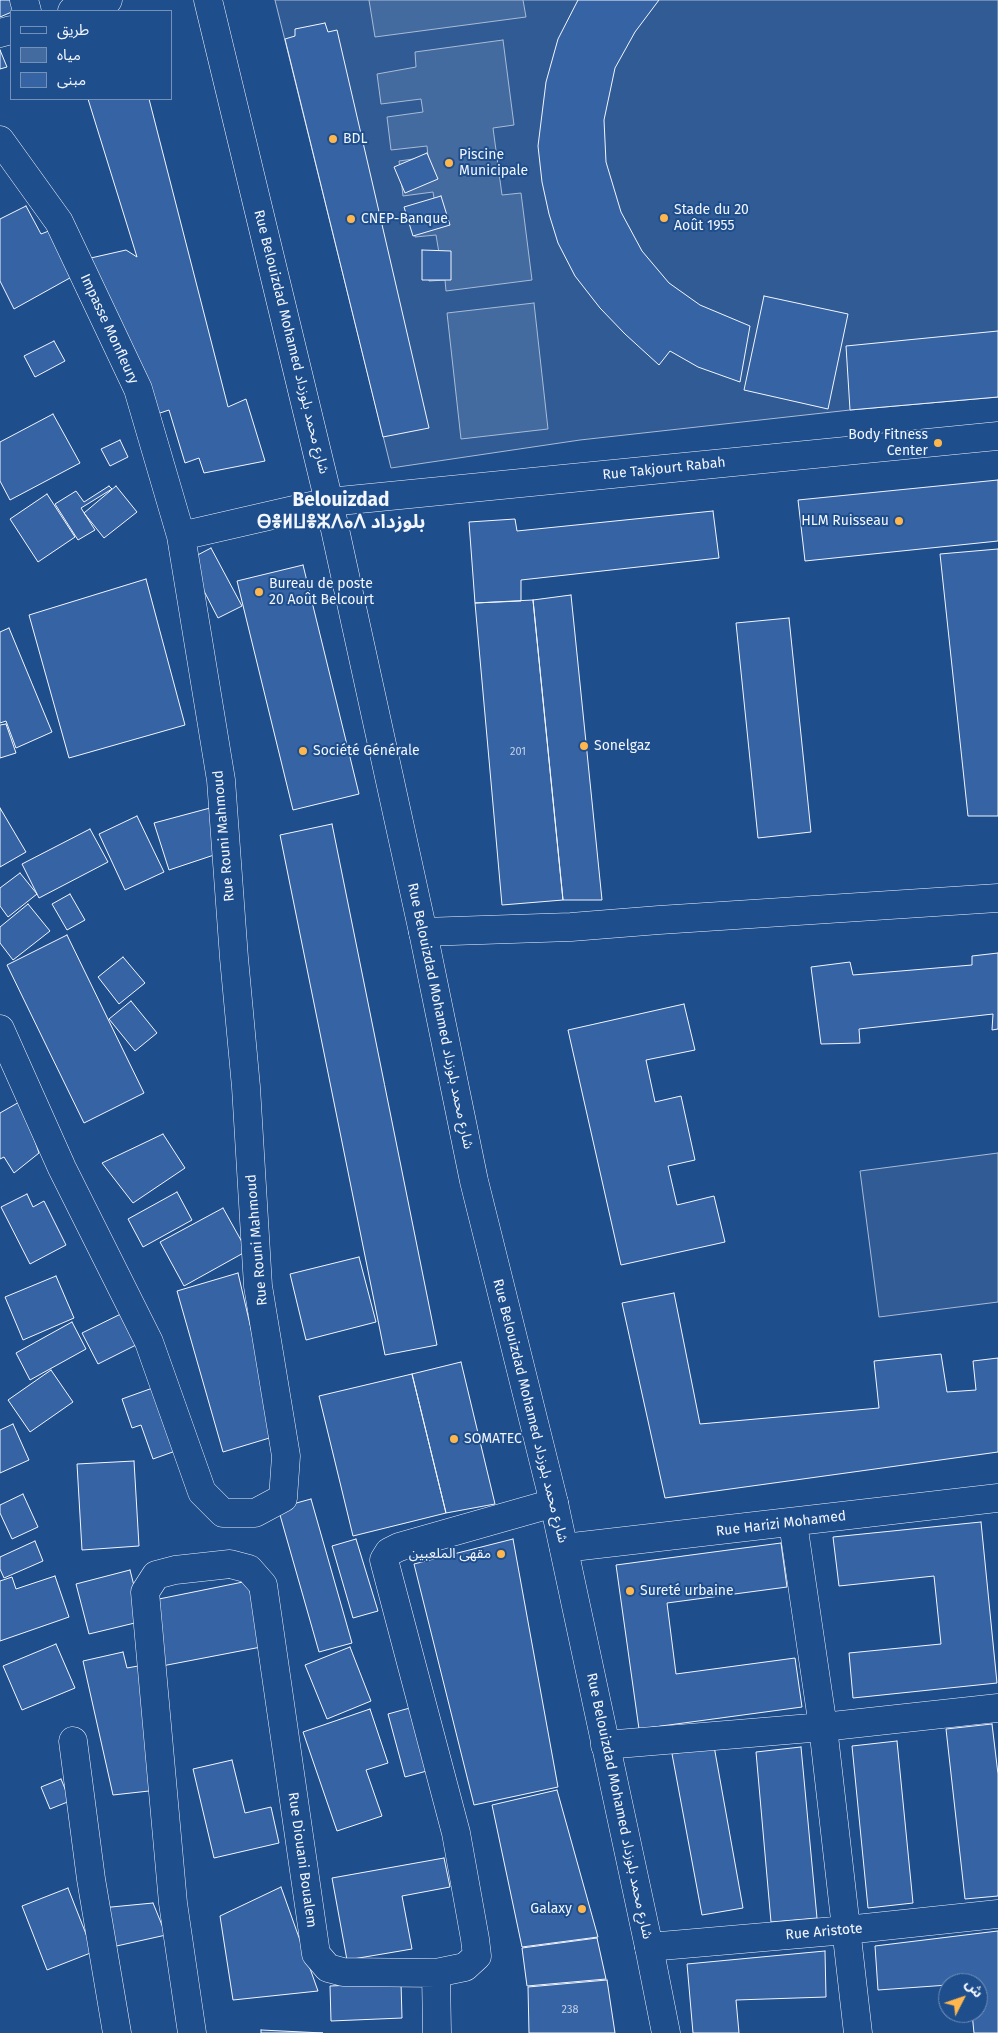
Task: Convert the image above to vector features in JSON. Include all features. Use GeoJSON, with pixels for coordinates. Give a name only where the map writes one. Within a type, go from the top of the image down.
{"type":"FeatureCollection","features":[{"type":"Feature","properties":{"kind":"street"},"geometry":{"type":"LineString","coordinates":[[75,10],[108,0]]}},
{"type":"Feature","properties":{"kind":"street","name":"Rue Belouizdad Mohamed شارع محمد بلوزداد"},"geometry":{"type":"LineString","coordinates":[[208,0],[329,502],[423,932],[474,1181],[564,1548],[666,2033]]}},
{"type":"Feature","properties":{"kind":"street","name":"Impasse Monfleury"},"geometry":{"type":"LineString","coordinates":[[0,140],[59,222],[138,389],[182,536]]}},
{"type":"Feature","properties":{"kind":"street","name":"Rue Takjourt Rabah"},"geometry":{"type":"LineString","coordinates":[[329,502],[998,436]]}},
{"type":"Feature","properties":{"kind":"street"},"geometry":{"type":"LineString","coordinates":[[182,536],[329,502]]}},
{"type":"Feature","properties":{"kind":"street","name":"Rue Rouni Mahmoud"},"geometry":{"type":"LineString","coordinates":[[0,1029],[62,1168],[149,1342],[202,1492],[223,1513],[254,1513],[283,1498],[286,1456],[258,1286],[246,1087],[234,958],[222,780],[182,536]]}},
{"type":"Feature","properties":{"kind":"street"},"geometry":{"type":"LineString","coordinates":[[423,932],[571,927],[998,898]]}},
{"type":"Feature","properties":{"kind":"street","name":"Rue Harizi Mohamed"},"geometry":{"type":"LineString","coordinates":[[564,1548],[998,1498]]}},
{"type":"Feature","properties":{"kind":"street","name":"Rue Diouani Boualem"},"geometry":{"type":"LineString","coordinates":[[192,2033],[173,1903],[145,1592],[156,1575],[175,1570],[230,1564],[249,1569],[262,1585],[316,1954],[328,1968],[343,1972],[436,1973],[465,1967],[477,1956],[475,1939],[456,1833],[384,1560],[390,1552],[399,1547],[554,1503]]}},
{"type":"Feature","properties":{"kind":"street"},"geometry":{"type":"LineString","coordinates":[[793,1523],[823,1727],[858,2033]]}},
{"type":"Feature","properties":{"kind":"street"},"geometry":{"type":"LineString","coordinates":[[605,1745],[823,1727],[998,1708]]}},
{"type":"Feature","properties":{"kind":"street"},"geometry":{"type":"LineString","coordinates":[[73,1741],[91,1879],[117,2033]]}},
{"type":"Feature","properties":{"kind":"street","name":"Rue Aristote"},"geometry":{"type":"LineString","coordinates":[[649,1947],[846,1930],[998,1914]]}},
{"type":"Feature","properties":{"kind":"street"},"geometry":{"type":"LineString","coordinates":[[436,1973],[437,2033]]}},
{"type":"Feature","properties":{"kind":"shaded area","name":"Stade du 20 Août 1955"},"geometry":{"type":"Polygon","coordinates":[[[275,0],[998,0],[998,397],[850,410],[580,440],[391,468],[275,0]]]}},
{"type":"Feature","properties":{"kind":"shaded area"},"geometry":{"type":"Polygon","coordinates":[[[998,1153],[998,1302],[879,1317],[860,1171],[998,1153]]]}},
{"type":"Feature","properties":{"kind":"water"},"geometry":{"type":"Polygon","coordinates":[[[369,0],[523,0],[526,17],[375,37],[369,0]]]}},
{"type":"Feature","properties":{"kind":"water"},"geometry":{"type":"Polygon","coordinates":[[[503,40],[514,125],[493,128],[502,195],[521,193],[532,280],[446,291],[445,280],[429,281],[425,255],[439,253],[436,235],[415,237],[411,208],[435,204],[433,192],[403,196],[399,161],[428,157],[427,146],[391,150],[387,117],[423,112],[421,99],[381,104],[377,74],[416,67],[415,52],[503,40]]]}},
{"type":"Feature","properties":{"kind":"water"},"geometry":{"type":"Polygon","coordinates":[[[534,303],[548,429],[461,439],[447,313],[534,303]]]}},
{"type":"Feature","properties":{"kind":"building"},"geometry":{"type":"Polygon","coordinates":[[[0,0],[15,0],[14,10],[10,10],[10,13],[0,17],[0,0]]]}},
{"type":"Feature","properties":{"kind":"building"},"geometry":{"type":"Polygon","coordinates":[[[578,0],[659,0],[635,32],[615,68],[604,120],[606,162],[621,212],[642,251],[669,283],[700,305],[750,326],[740,382],[698,367],[670,351],[659,365],[600,308],[575,276],[558,243],[542,182],[538,146],[546,82],[558,39],[578,0]]]}},
{"type":"Feature","properties":{"kind":"building"},"geometry":{"type":"Polygon","coordinates":[[[325,23],[328,32],[337,30],[429,428],[383,437],[285,39],[295,36],[295,29],[325,23]]]}},
{"type":"Feature","properties":{"kind":"building"},"geometry":{"type":"Polygon","coordinates":[[[0,50],[7,67],[0,69],[0,50]]]}},
{"type":"Feature","properties":{"kind":"building"},"geometry":{"type":"Polygon","coordinates":[[[88,100],[149,100],[228,407],[246,399],[265,461],[204,473],[199,458],[185,463],[169,410],[154,415],[82,260],[126,250],[137,257],[88,100]]]}},
{"type":"Feature","properties":{"kind":"building"},"geometry":{"type":"Polygon","coordinates":[[[427,153],[438,179],[405,193],[394,167],[427,153]]]}},
{"type":"Feature","properties":{"kind":"building"},"geometry":{"type":"Polygon","coordinates":[[[441,196],[450,225],[413,236],[404,207],[441,196]]]}},
{"type":"Feature","properties":{"kind":"building"},"geometry":{"type":"Polygon","coordinates":[[[26,206],[41,234],[54,229],[77,274],[14,309],[0,281],[0,219],[26,206]]]}},
{"type":"Feature","properties":{"kind":"building"},"geometry":{"type":"Polygon","coordinates":[[[422,250],[451,251],[451,280],[422,280],[422,250]]]}},
{"type":"Feature","properties":{"kind":"building"},"geometry":{"type":"Polygon","coordinates":[[[764,296],[848,314],[828,409],[744,390],[764,296]]]}},
{"type":"Feature","properties":{"kind":"building"},"geometry":{"type":"Polygon","coordinates":[[[998,331],[998,397],[850,410],[846,346],[998,331]]]}},
{"type":"Feature","properties":{"kind":"building"},"geometry":{"type":"Polygon","coordinates":[[[54,341],[65,361],[35,377],[24,356],[54,341]]]}},
{"type":"Feature","properties":{"kind":"building"},"geometry":{"type":"Polygon","coordinates":[[[53,414],[80,463],[10,500],[0,481],[0,442],[53,414]]]}},
{"type":"Feature","properties":{"kind":"building"},"geometry":{"type":"Polygon","coordinates":[[[120,440],[128,457],[110,466],[101,449],[120,440]]]}},
{"type":"Feature","properties":{"kind":"building","name":"HLM Ruisseau"},"geometry":{"type":"Polygon","coordinates":[[[998,480],[998,541],[805,561],[798,500],[998,480]]]}},
{"type":"Feature","properties":{"kind":"building"},"geometry":{"type":"Polygon","coordinates":[[[109,486],[112,489],[81,508],[95,530],[78,540],[55,504],[76,491],[84,502],[109,486]]]}},
{"type":"Feature","properties":{"kind":"building"},"geometry":{"type":"Polygon","coordinates":[[[116,486],[137,512],[104,538],[84,513],[116,486]]]}},
{"type":"Feature","properties":{"kind":"building"},"geometry":{"type":"Polygon","coordinates":[[[47,494],[75,537],[38,562],[10,519],[47,494]]]}},
{"type":"Feature","properties":{"kind":"building"},"geometry":{"type":"Polygon","coordinates":[[[713,511],[719,558],[521,580],[521,601],[475,603],[469,522],[515,519],[517,531],[713,511]]]}},
{"type":"Feature","properties":{"kind":"building"},"geometry":{"type":"Polygon","coordinates":[[[211,548],[242,606],[218,618],[188,560],[211,548]]]}},
{"type":"Feature","properties":{"kind":"building"},"geometry":{"type":"Polygon","coordinates":[[[998,549],[998,816],[968,816],[940,554],[998,549]]]}},
{"type":"Feature","properties":{"kind":"building"},"geometry":{"type":"Polygon","coordinates":[[[303,565],[359,794],[293,810],[237,581],[303,565]]]}},
{"type":"Feature","properties":{"kind":"building"},"geometry":{"type":"Polygon","coordinates":[[[146,579],[185,725],[69,758],[29,615],[146,579]]]}},
{"type":"Feature","properties":{"kind":"building"},"geometry":{"type":"Polygon","coordinates":[[[571,595],[602,900],[563,900],[533,600],[571,595]]]}},
{"type":"Feature","properties":{"kind":"building"},"geometry":{"type":"Polygon","coordinates":[[[533,600],[563,900],[502,905],[475,603],[533,600]]]}},
{"type":"Feature","properties":{"kind":"building"},"geometry":{"type":"Polygon","coordinates":[[[789,618],[811,832],[758,838],[736,623],[789,618]]]}},
{"type":"Feature","properties":{"kind":"building"},"geometry":{"type":"Polygon","coordinates":[[[9,628],[52,732],[16,748],[6,721],[0,723],[0,632],[9,628]]]}},
{"type":"Feature","properties":{"kind":"building"},"geometry":{"type":"Polygon","coordinates":[[[6,724],[16,753],[0,758],[0,725],[6,724]]]}},
{"type":"Feature","properties":{"kind":"building"},"geometry":{"type":"Polygon","coordinates":[[[0,808],[26,852],[0,867],[0,808]]]}},
{"type":"Feature","properties":{"kind":"building"},"geometry":{"type":"Polygon","coordinates":[[[210,808],[217,854],[169,870],[154,823],[210,808]]]}},
{"type":"Feature","properties":{"kind":"building"},"geometry":{"type":"Polygon","coordinates":[[[137,816],[164,872],[125,890],[99,834],[137,816]]]}},
{"type":"Feature","properties":{"kind":"building"},"geometry":{"type":"Polygon","coordinates":[[[332,824],[437,1345],[385,1355],[280,835],[332,824]]]}},
{"type":"Feature","properties":{"kind":"building"},"geometry":{"type":"Polygon","coordinates":[[[90,829],[108,862],[39,898],[22,864],[90,829]]]}},
{"type":"Feature","properties":{"kind":"building"},"geometry":{"type":"Polygon","coordinates":[[[20,873],[37,894],[8,917],[0,906],[0,888],[20,873]]]}},
{"type":"Feature","properties":{"kind":"building"},"geometry":{"type":"Polygon","coordinates":[[[70,894],[85,920],[67,930],[52,904],[70,894]]]}},
{"type":"Feature","properties":{"kind":"building"},"geometry":{"type":"Polygon","coordinates":[[[28,904],[50,931],[13,960],[0,943],[0,927],[28,904]]]}},
{"type":"Feature","properties":{"kind":"building"},"geometry":{"type":"Polygon","coordinates":[[[67,935],[144,1093],[84,1123],[7,965],[67,935]]]}},
{"type":"Feature","properties":{"kind":"building"},"geometry":{"type":"Polygon","coordinates":[[[998,953],[998,1029],[992,1030],[993,1014],[859,1029],[860,1043],[821,1044],[811,967],[850,962],[853,975],[972,965],[972,956],[998,953]]]}},
{"type":"Feature","properties":{"kind":"building"},"geometry":{"type":"Polygon","coordinates":[[[123,957],[145,983],[119,1004],[98,977],[123,957]]]}},
{"type":"Feature","properties":{"kind":"building"},"geometry":{"type":"Polygon","coordinates":[[[131,1001],[157,1033],[135,1051],[109,1019],[131,1001]]]}},
{"type":"Feature","properties":{"kind":"building"},"geometry":{"type":"Polygon","coordinates":[[[684,1004],[695,1050],[646,1060],[655,1102],[681,1096],[695,1160],[668,1166],[677,1205],[714,1196],[725,1242],[621,1265],[568,1030],[684,1004]]]}},
{"type":"Feature","properties":{"kind":"building"},"geometry":{"type":"Polygon","coordinates":[[[21,1101],[39,1153],[14,1173],[4,1157],[0,1159],[0,1113],[21,1101]]]}},
{"type":"Feature","properties":{"kind":"building"},"geometry":{"type":"Polygon","coordinates":[[[163,1134],[185,1168],[133,1203],[102,1163],[163,1134]]]}},
{"type":"Feature","properties":{"kind":"building"},"geometry":{"type":"Polygon","coordinates":[[[177,1192],[192,1220],[143,1247],[128,1219],[177,1192]]]}},
{"type":"Feature","properties":{"kind":"building"},"geometry":{"type":"Polygon","coordinates":[[[27,1194],[33,1207],[44,1201],[66,1245],[30,1264],[1,1207],[27,1194]]]}},
{"type":"Feature","properties":{"kind":"building"},"geometry":{"type":"Polygon","coordinates":[[[223,1208],[247,1251],[184,1286],[160,1242],[223,1208]]]}},
{"type":"Feature","properties":{"kind":"building"},"geometry":{"type":"Polygon","coordinates":[[[359,1257],[376,1322],[306,1340],[290,1274],[359,1257]]]}},
{"type":"Feature","properties":{"kind":"building"},"geometry":{"type":"Polygon","coordinates":[[[238,1273],[276,1436],[223,1452],[177,1291],[238,1273]]]}},
{"type":"Feature","properties":{"kind":"building"},"geometry":{"type":"Polygon","coordinates":[[[56,1276],[74,1318],[23,1340],[5,1297],[56,1276]]]}},
{"type":"Feature","properties":{"kind":"building"},"geometry":{"type":"Polygon","coordinates":[[[674,1293],[700,1424],[879,1408],[874,1361],[941,1354],[947,1392],[976,1390],[973,1361],[998,1358],[998,1452],[665,1498],[622,1303],[674,1293]]]}},
{"type":"Feature","properties":{"kind":"building"},"geometry":{"type":"Polygon","coordinates":[[[129,1310],[144,1341],[98,1364],[82,1333],[129,1310]]]}},
{"type":"Feature","properties":{"kind":"building"},"geometry":{"type":"Polygon","coordinates":[[[72,1322],[86,1349],[30,1380],[16,1353],[72,1322]]]}},
{"type":"Feature","properties":{"kind":"building","name":"SOMATEC"},"geometry":{"type":"Polygon","coordinates":[[[461,1362],[495,1504],[446,1513],[412,1374],[461,1362]]]}},
{"type":"Feature","properties":{"kind":"building"},"geometry":{"type":"Polygon","coordinates":[[[51,1370],[73,1402],[30,1432],[8,1400],[51,1370]]]}},
{"type":"Feature","properties":{"kind":"building"},"geometry":{"type":"Polygon","coordinates":[[[412,1374],[446,1513],[353,1536],[319,1396],[412,1374]]]}},
{"type":"Feature","properties":{"kind":"building"},"geometry":{"type":"Polygon","coordinates":[[[161,1385],[184,1448],[153,1459],[141,1425],[132,1428],[122,1399],[161,1385]]]}},
{"type":"Feature","properties":{"kind":"building"},"geometry":{"type":"Polygon","coordinates":[[[13,1424],[29,1460],[0,1473],[0,1430],[13,1424]]]}},
{"type":"Feature","properties":{"kind":"building"},"geometry":{"type":"Polygon","coordinates":[[[134,1461],[139,1546],[82,1550],[77,1464],[134,1461]]]}},
{"type":"Feature","properties":{"kind":"building"},"geometry":{"type":"Polygon","coordinates":[[[23,1494],[38,1527],[12,1539],[0,1513],[0,1505],[23,1494]]]}},
{"type":"Feature","properties":{"kind":"building"},"geometry":{"type":"Polygon","coordinates":[[[311,1499],[352,1643],[319,1652],[278,1508],[311,1499]]]}},
{"type":"Feature","properties":{"kind":"building"},"geometry":{"type":"Polygon","coordinates":[[[981,1522],[997,1683],[853,1698],[849,1653],[941,1644],[934,1576],[839,1586],[833,1537],[981,1522]]]}},
{"type":"Feature","properties":{"kind":"building"},"geometry":{"type":"Polygon","coordinates":[[[356,1539],[378,1611],[353,1618],[332,1546],[356,1539]]]}},
{"type":"Feature","properties":{"kind":"building"},"geometry":{"type":"Polygon","coordinates":[[[513,1539],[558,1787],[474,1805],[414,1564],[513,1539]]]}},
{"type":"Feature","properties":{"kind":"building"},"geometry":{"type":"Polygon","coordinates":[[[35,1541],[43,1561],[4,1578],[0,1569],[0,1557],[35,1541]]]}},
{"type":"Feature","properties":{"kind":"building"},"geometry":{"type":"Polygon","coordinates":[[[781,1543],[787,1587],[667,1603],[676,1674],[795,1658],[802,1707],[639,1729],[616,1565],[781,1543]]]}},
{"type":"Feature","properties":{"kind":"building"},"geometry":{"type":"Polygon","coordinates":[[[130,1570],[143,1621],[89,1634],[76,1584],[130,1570]]]}},
{"type":"Feature","properties":{"kind":"building"},"geometry":{"type":"Polygon","coordinates":[[[55,1576],[69,1617],[0,1641],[0,1581],[12,1577],[16,1589],[55,1576]]]}},
{"type":"Feature","properties":{"kind":"building"},"geometry":{"type":"Polygon","coordinates":[[[248,1581],[261,1647],[162,1666],[149,1601],[248,1581]]]}},
{"type":"Feature","properties":{"kind":"building"},"geometry":{"type":"Polygon","coordinates":[[[56,1644],[75,1688],[22,1710],[3,1666],[56,1644]]]}},
{"type":"Feature","properties":{"kind":"building"},"geometry":{"type":"Polygon","coordinates":[[[350,1647],[371,1701],[327,1719],[305,1665],[350,1647]]]}},
{"type":"Feature","properties":{"kind":"building"},"geometry":{"type":"Polygon","coordinates":[[[123,1652],[127,1668],[138,1666],[158,1790],[113,1795],[83,1661],[123,1652]]]}},
{"type":"Feature","properties":{"kind":"building"},"geometry":{"type":"Polygon","coordinates":[[[417,1706],[434,1769],[405,1777],[388,1714],[417,1706]]]}},
{"type":"Feature","properties":{"kind":"building"},"geometry":{"type":"Polygon","coordinates":[[[370,1709],[388,1763],[366,1770],[382,1816],[337,1831],[303,1732],[370,1709]]]}},
{"type":"Feature","properties":{"kind":"building"},"geometry":{"type":"Polygon","coordinates":[[[992,1724],[998,1774],[998,1896],[965,1899],[946,1729],[992,1724]]]}},
{"type":"Feature","properties":{"kind":"building"},"geometry":{"type":"Polygon","coordinates":[[[897,1741],[913,1903],[868,1908],[852,1746],[897,1741]]]}},
{"type":"Feature","properties":{"kind":"building"},"geometry":{"type":"Polygon","coordinates":[[[714,1746],[743,1908],[702,1915],[672,1754],[714,1746]]]}},
{"type":"Feature","properties":{"kind":"building"},"geometry":{"type":"Polygon","coordinates":[[[801,1747],[817,1918],[771,1922],[756,1752],[801,1747]]]}},
{"type":"Feature","properties":{"kind":"building"},"geometry":{"type":"Polygon","coordinates":[[[232,1760],[245,1813],[271,1807],[279,1843],[214,1858],[193,1769],[232,1760]]]}},
{"type":"Feature","properties":{"kind":"building"},"geometry":{"type":"Polygon","coordinates":[[[61,1779],[70,1801],[50,1809],[41,1787],[61,1779]]]}},
{"type":"Feature","properties":{"kind":"building"},"geometry":{"type":"Polygon","coordinates":[[[557,1790],[598,1937],[522,1947],[492,1805],[557,1790]]]}},
{"type":"Feature","properties":{"kind":"building"},"geometry":{"type":"Polygon","coordinates":[[[444,1858],[450,1887],[402,1896],[412,1949],[347,1960],[332,1878],[444,1858]]]}},
{"type":"Feature","properties":{"kind":"building"},"geometry":{"type":"Polygon","coordinates":[[[281,1887],[318,1991],[233,2000],[220,1916],[281,1887]]]}},
{"type":"Feature","properties":{"kind":"building"},"geometry":{"type":"Polygon","coordinates":[[[68,1888],[93,1952],[47,1970],[22,1906],[68,1888]]]}},
{"type":"Feature","properties":{"kind":"building"},"geometry":{"type":"Polygon","coordinates":[[[153,1903],[166,1935],[112,1947],[101,1908],[153,1903]]]}},
{"type":"Feature","properties":{"kind":"building"},"geometry":{"type":"Polygon","coordinates":[[[998,1931],[998,2033],[974,2033],[973,2023],[988,2023],[988,1973],[938,1973],[938,1986],[878,1990],[875,1946],[998,1931]]]}},
{"type":"Feature","properties":{"kind":"building"},"geometry":{"type":"Polygon","coordinates":[[[597,1938],[606,1979],[527,1986],[522,1948],[597,1938]]]}},
{"type":"Feature","properties":{"kind":"building"},"geometry":{"type":"Polygon","coordinates":[[[825,1951],[826,1997],[736,2000],[739,2033],[693,2033],[687,1964],[825,1951]]]}},
{"type":"Feature","properties":{"kind":"building"},"geometry":{"type":"Polygon","coordinates":[[[607,1980],[615,2033],[529,2033],[528,1987],[607,1980]]]}},
{"type":"Feature","properties":{"kind":"building"},"geometry":{"type":"Polygon","coordinates":[[[401,1983],[402,2018],[331,2021],[330,1986],[401,1983]]]}},
{"type":"Feature","properties":{"kind":"building"},"geometry":{"type":"Polygon","coordinates":[[[261,2030],[323,2033],[261,2033],[261,2030]]]}},
{"type":"Feature","properties":{"kind":"place","name":"BDL"},"geometry":{"type":"Point","coordinates":[333,139]}},
{"type":"Feature","properties":{"kind":"place","name":"Piscine Municipale"},"geometry":{"type":"Point","coordinates":[449,163]}},
{"type":"Feature","properties":{"kind":"place","name":"Stade du 20 Août 1955"},"geometry":{"type":"Point","coordinates":[664,218]}},
{"type":"Feature","properties":{"kind":"place","name":"CNEP-Banque"},"geometry":{"type":"Point","coordinates":[351,219]}},
{"type":"Feature","properties":{"kind":"place","name":"Body Fitness Center"},"geometry":{"type":"Point","coordinates":[938,443]}},
{"type":"Feature","properties":{"kind":"place","name":"HLM Ruisseau"},"geometry":{"type":"Point","coordinates":[899,521]}},
{"type":"Feature","properties":{"kind":"place","name":"Bureau de poste 20 Août Belcourt"},"geometry":{"type":"Point","coordinates":[259,592]}},
{"type":"Feature","properties":{"kind":"place","name":"Sonelgaz"},"geometry":{"type":"Point","coordinates":[584,746]}},
{"type":"Feature","properties":{"kind":"place","name":"Société Générale"},"geometry":{"type":"Point","coordinates":[303,751]}},
{"type":"Feature","properties":{"kind":"place","name":"SOMATEC"},"geometry":{"type":"Point","coordinates":[454,1439]}},
{"type":"Feature","properties":{"kind":"place","name":"مقهى الملعبين"},"geometry":{"type":"Point","coordinates":[501,1554]}},
{"type":"Feature","properties":{"kind":"place","name":"Sureté urbaine"},"geometry":{"type":"Point","coordinates":[630,1591]}},
{"type":"Feature","properties":{"kind":"place","name":"Galaxy"},"geometry":{"type":"Point","coordinates":[582,1909]}},
{"type":"Feature","properties":{"kind":"district","name":"Belouizdad ⴱⴻⵍⵡⴻⵣⴷⴰⴷ بلوزداد"},"geometry":{"type":"Point","coordinates":[341,512]}}]}
